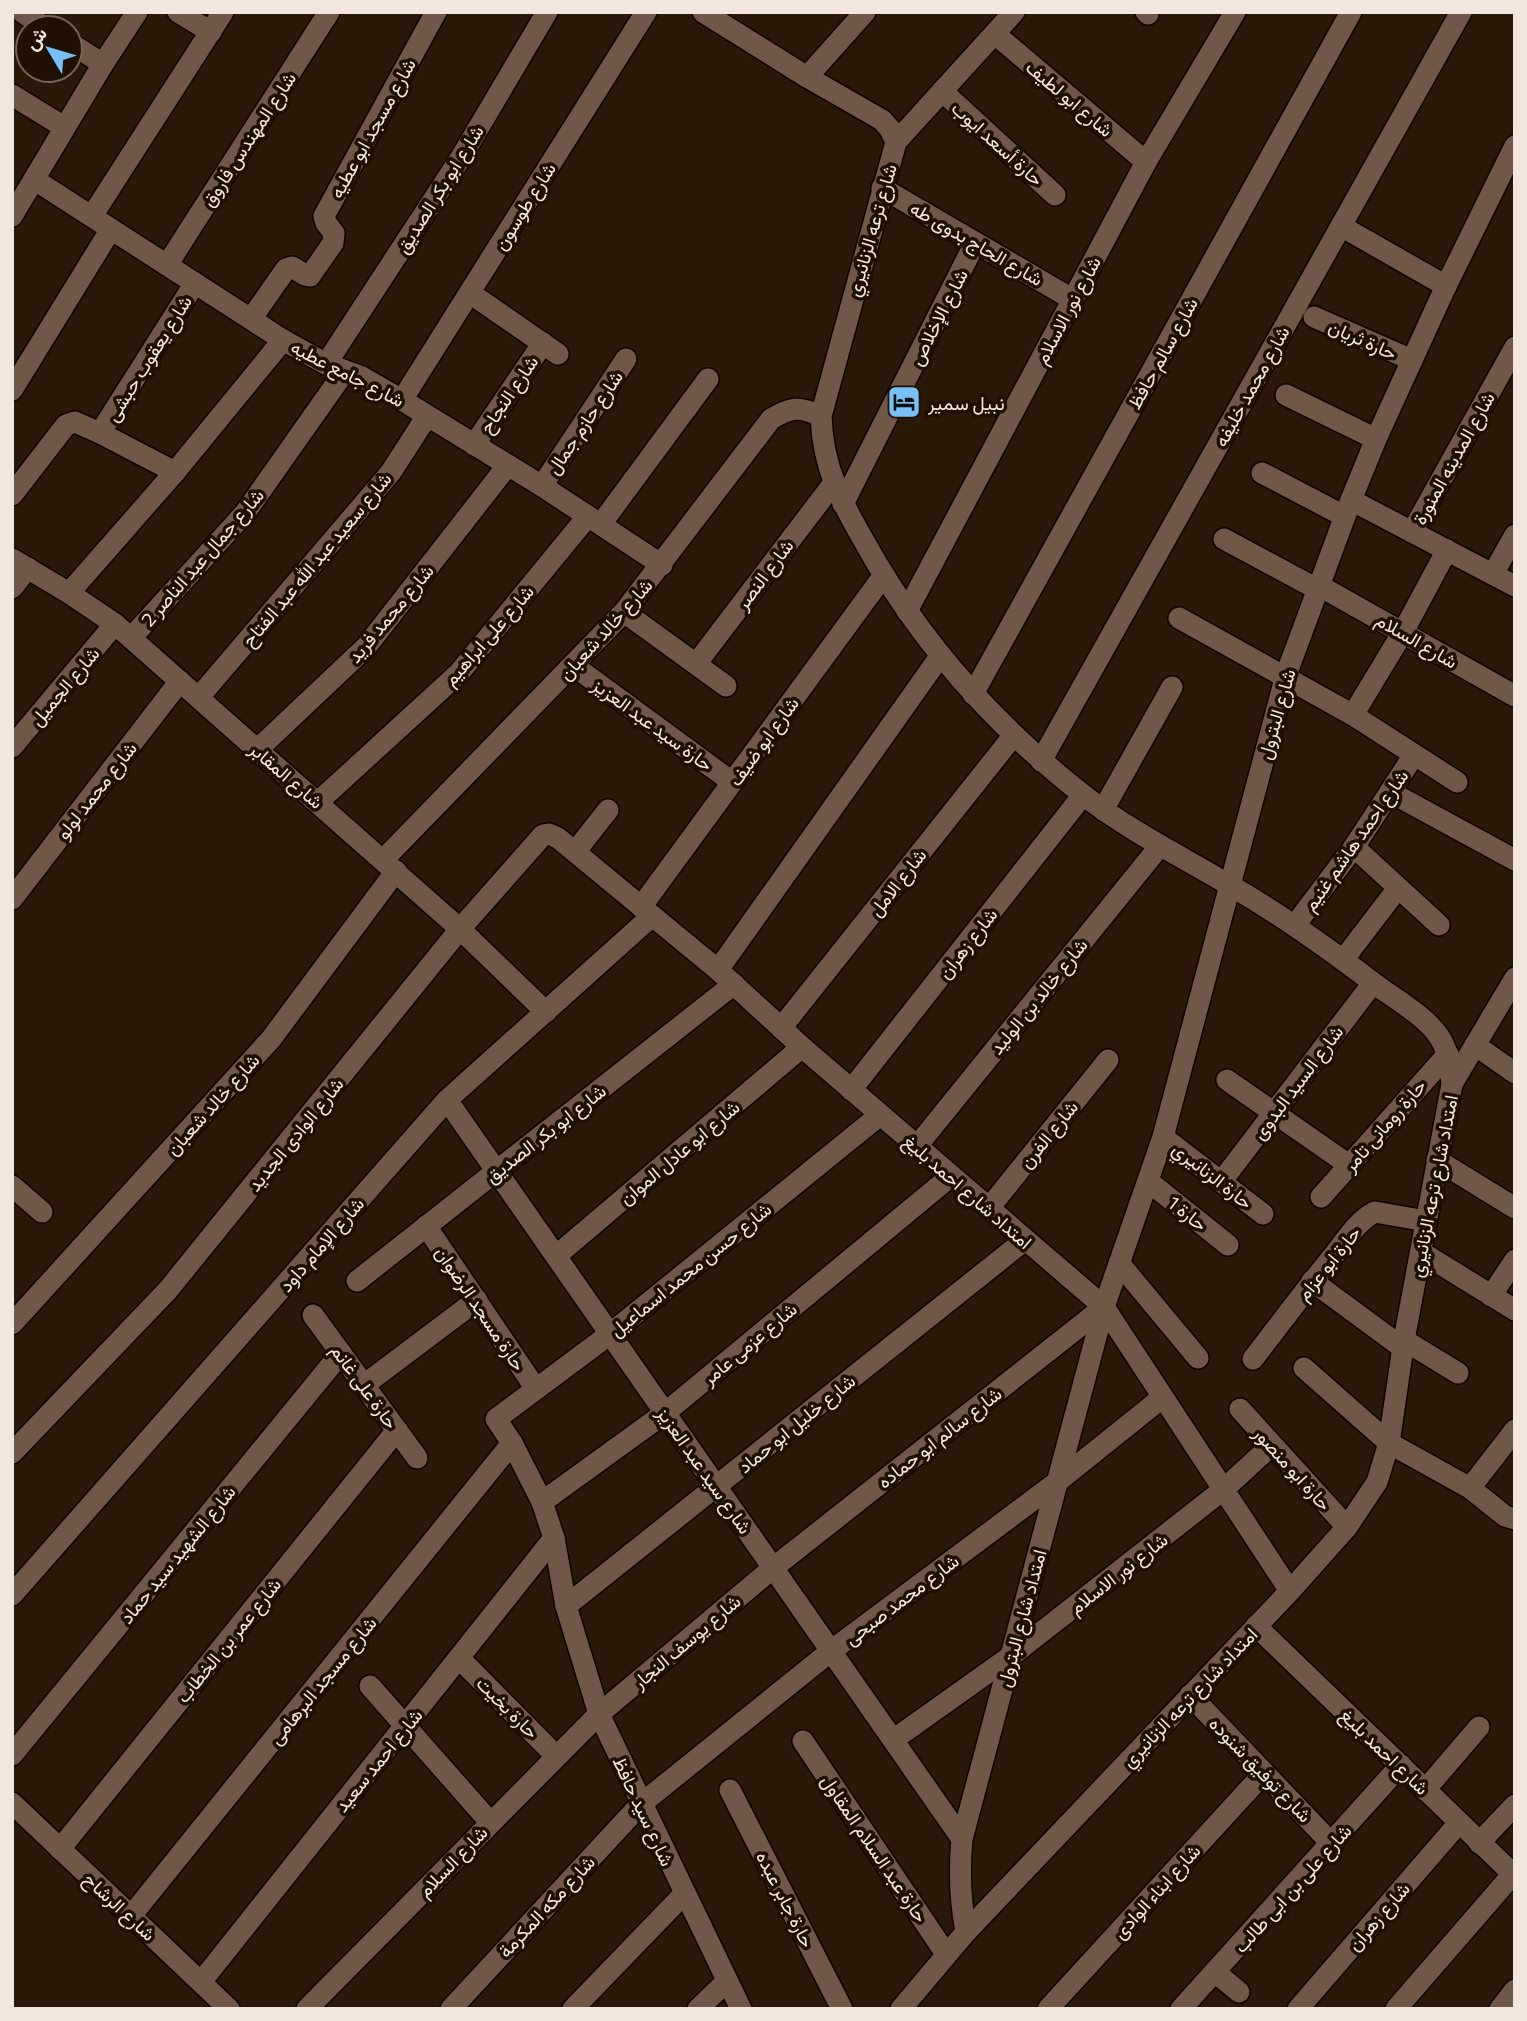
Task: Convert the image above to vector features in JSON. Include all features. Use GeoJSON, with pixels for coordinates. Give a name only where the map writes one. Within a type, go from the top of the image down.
{"type":"FeatureCollection","features":[{"type":"Feature","properties":{"kind":"street"},"geometry":{"type":"LineString","coordinates":[[12,216],[24,187],[137,12]]}},
{"type":"Feature","properties":{"kind":"street"},"geometry":{"type":"LineString","coordinates":[[178,12],[211,32]]}},
{"type":"Feature","properties":{"kind":"street"},"geometry":{"type":"LineString","coordinates":[[92,216],[223,12]]}},
{"type":"Feature","properties":{"kind":"street","name":"شارع المهندس فاروق"},"geometry":{"type":"LineString","coordinates":[[167,265],[329,12]]}},
{"type":"Feature","properties":{"kind":"street","name":"شارع مسجد ابو عطيه"},"geometry":{"type":"LineString","coordinates":[[251,319],[286,269],[292,267],[310,276],[333,243],[334,233],[324,216],[436,12]]}},
{"type":"Feature","properties":{"kind":"street","name":"شارع ابو بكر الصديق"},"geometry":{"type":"LineString","coordinates":[[336,367],[547,12]]}},
{"type":"Feature","properties":{"kind":"street","name":"شارع طوسون"},"geometry":{"type":"LineString","coordinates":[[402,400],[646,12]]}},
{"type":"Feature","properties":{"kind":"street"},"geometry":{"type":"LineString","coordinates":[[807,77],[865,12]]}},
{"type":"Feature","properties":{"kind":"street","name":"شارع نور الاسلام"},"geometry":{"type":"LineString","coordinates":[[907,611],[1146,162],[1235,12]]}},
{"type":"Feature","properties":{"kind":"street","name":"شارع سالم حافظ"},"geometry":{"type":"LineString","coordinates":[[973,694],[1351,12]]}},
{"type":"Feature","properties":{"kind":"street","name":"شارع محمد خليفه"},"geometry":{"type":"LineString","coordinates":[[1041,761],[1461,12]]}},
{"type":"Feature","properties":{"kind":"street","name":"شارع ترعه الزنانيري"},"geometry":{"type":"LineString","coordinates":[[707,13],[807,77],[882,120],[896,142],[821,416],[822,444],[833,484],[843,505]]}},
{"type":"Feature","properties":{"kind":"street"},"geometry":{"type":"LineString","coordinates":[[896,142],[1001,21]]}},
{"type":"Feature","properties":{"kind":"street","name":"شارع ابو لطيف"},"geometry":{"type":"LineString","coordinates":[[1001,21],[1146,162]]}},
{"type":"Feature","properties":{"kind":"street"},"geometry":{"type":"LineString","coordinates":[[84,52],[103,64]]}},
{"type":"Feature","properties":{"kind":"street","name":"حارة أسعد ايوب"},"geometry":{"type":"LineString","coordinates":[[942,91],[1055,195]]}},
{"type":"Feature","properties":{"kind":"street"},"geometry":{"type":"LineString","coordinates":[[12,95],[64,127]]}},
{"type":"Feature","properties":{"kind":"street","name":"شارع البترول"},"geometry":{"type":"LineString","coordinates":[[1104,1307],[1163,1137],[1286,675],[1347,508],[1376,439],[1446,286],[1515,146]]}},
{"type":"Feature","properties":{"kind":"street","name":"شارع جامع عطيه"},"geometry":{"type":"LineString","coordinates":[[24,187],[92,216],[283,340],[362,377],[402,400],[542,486],[662,565]]}},
{"type":"Feature","properties":{"kind":"street","name":"شارع الحاج بدوى طه"},"geometry":{"type":"LineString","coordinates":[[882,188],[1072,299]]}},
{"type":"Feature","properties":{"kind":"street"},"geometry":{"type":"LineString","coordinates":[[1341,226],[1446,286]]}},
{"type":"Feature","properties":{"kind":"street"},"geometry":{"type":"LineString","coordinates":[[12,390],[111,229]]}},
{"type":"Feature","properties":{"kind":"street","name":"شارع الإخلاص"},"geometry":{"type":"LineString","coordinates":[[843,505],[975,243]]}},
{"type":"Feature","properties":{"kind":"street","name":"شارع يعقوب حبشى"},"geometry":{"type":"LineString","coordinates":[[100,433],[195,283]]}},
{"type":"Feature","properties":{"kind":"street","name":"شارع النجاح"},"geometry":{"type":"LineString","coordinates":[[470,293],[551,348],[474,445]]}},
{"type":"Feature","properties":{"kind":"street","name":"حارة ثريان"},"geometry":{"type":"LineString","coordinates":[[1314,317],[1412,360]]}},
{"type":"Feature","properties":{"kind":"street"},"geometry":{"type":"LineString","coordinates":[[69,593],[175,472],[283,340]]}},
{"type":"Feature","properties":{"kind":"street","name":"شارع المدينه المنورة"},"geometry":{"type":"LineString","coordinates":[[1412,532],[1515,347]]}},
{"type":"Feature","properties":{"kind":"street","name":"شارع حازم جمال"},"geometry":{"type":"LineString","coordinates":[[542,486],[626,359]]}},
{"type":"Feature","properties":{"kind":"street","name":"شارع جمال عبد الناصر 2"},"geometry":{"type":"LineString","coordinates":[[123,631],[245,513],[336,367]]}},
{"type":"Feature","properties":{"kind":"street","name":"شارع على ابراهيم"},"geometry":{"type":"LineString","coordinates":[[318,802],[459,673],[594,520],[708,379]]}},
{"type":"Feature","properties":{"kind":"street"},"geometry":{"type":"LineString","coordinates":[[1286,395],[1376,439]]}},
{"type":"Feature","properties":{"kind":"street","name":"شارع خالد شعبان"},"geometry":{"type":"LineString","coordinates":[[12,1324],[271,1039],[390,866],[624,612],[771,419],[786,410],[804,409],[821,416]]}},
{"type":"Feature","properties":{"kind":"street","name":"شارع سعيد عبد الله عبد الفتاح"},"geometry":{"type":"LineString","coordinates":[[199,697],[391,472],[427,416]]}},
{"type":"Feature","properties":{"kind":"street"},"geometry":{"type":"LineString","coordinates":[[12,495],[66,425],[79,423],[175,472]]}},
{"type":"Feature","properties":{"kind":"street","name":"شارع محمد فريد"},"geometry":{"type":"LineString","coordinates":[[258,749],[366,647],[508,465]]}},
{"type":"Feature","properties":{"kind":"street"},"geometry":{"type":"LineString","coordinates":[[1262,473],[1412,532],[1515,586]]}},
{"type":"Feature","properties":{"kind":"street","name":"شارع النصر"},"geometry":{"type":"LineString","coordinates":[[696,664],[833,484]]}},
{"type":"Feature","properties":{"kind":"street","name":"امتداد شارع ترعه الزنانيري"},"geometry":{"type":"LineString","coordinates":[[843,505],[907,611],[941,655],[973,694],[1041,761],[1103,810],[1159,847],[1230,885],[1295,925],[1432,1027],[1448,1054],[1452,1084],[1420,1252],[1389,1443],[1377,1482],[1347,1527],[1290,1591],[965,1932],[901,2009]]}},
{"type":"Feature","properties":{"kind":"street"},"geometry":{"type":"LineString","coordinates":[[1493,574],[1515,536]]}},
{"type":"Feature","properties":{"kind":"street","name":"شارع السلام"},"geometry":{"type":"LineString","coordinates":[[1224,539],[1403,632],[1515,696]]}},
{"type":"Feature","properties":{"kind":"street"},"geometry":{"type":"LineString","coordinates":[[1353,715],[1403,632],[1447,550]]}},
{"type":"Feature","properties":{"kind":"street"},"geometry":{"type":"LineString","coordinates":[[12,588],[20,564]]}},
{"type":"Feature","properties":{"kind":"street","name":"شارع المقابر"},"geometry":{"type":"LineString","coordinates":[[20,564],[69,593],[123,631],[460,929],[546,1012]]}},
{"type":"Feature","properties":{"kind":"street","name":"شارع ابو ضيف"},"geometry":{"type":"LineString","coordinates":[[647,911],[732,782],[884,575]]}},
{"type":"Feature","properties":{"kind":"street"},"geometry":{"type":"LineString","coordinates":[[624,612],[726,686]]}},
{"type":"Feature","properties":{"kind":"street"},"geometry":{"type":"LineString","coordinates":[[1179,618],[1286,675],[1457,782]]}},
{"type":"Feature","properties":{"kind":"street","name":"شارع الجميل"},"geometry":{"type":"LineString","coordinates":[[12,747],[123,631]]}},
{"type":"Feature","properties":{"kind":"street","name":"شارع ابو بكر الصديق"},"geometry":{"type":"LineString","coordinates":[[357,1281],[496,1171],[726,977],[941,655]]}},
{"type":"Feature","properties":{"kind":"street","name":"حارة سيد عبد العزيز"},"geometry":{"type":"LineString","coordinates":[[573,666],[732,782]]}},
{"type":"Feature","properties":{"kind":"street","name":"شارع محمد لولو"},"geometry":{"type":"LineString","coordinates":[[12,899],[180,681]]}},
{"type":"Feature","properties":{"kind":"street"},"geometry":{"type":"LineString","coordinates":[[1103,810],[1172,687]]}},
{"type":"Feature","properties":{"kind":"street","name":"شارع الامل"},"geometry":{"type":"LineString","coordinates":[[781,1028],[1014,735]]}},
{"type":"Feature","properties":{"kind":"street","name":"شارع احمد هاشم غنيم"},"geometry":{"type":"LineString","coordinates":[[1295,925],[1353,847],[1414,755]]}},
{"type":"Feature","properties":{"kind":"street"},"geometry":{"type":"LineString","coordinates":[[1390,792],[1509,858],[1515,836]]}},
{"type":"Feature","properties":{"kind":"street","name":"شارع زهران"},"geometry":{"type":"LineString","coordinates":[[851,1090],[1083,795]]}},
{"type":"Feature","properties":{"kind":"street"},"geometry":{"type":"LineString","coordinates":[[575,852],[608,810]]}},
{"type":"Feature","properties":{"kind":"street","name":"شارع الوادى الجديد"},"geometry":{"type":"LineString","coordinates":[[12,1453],[168,1290],[460,929],[543,835],[554,835],[575,852]]}},
{"type":"Feature","properties":{"kind":"street","name":"شارع خالد بن الوليد"},"geometry":{"type":"LineString","coordinates":[[917,1146],[1159,847]]}},
{"type":"Feature","properties":{"kind":"street"},"geometry":{"type":"LineString","coordinates":[[1353,847],[1439,925]]}},
{"type":"Feature","properties":{"kind":"street","name":"امتداد شارع احمد بليغ"},"geometry":{"type":"LineString","coordinates":[[575,852],[726,977],[802,1048],[1104,1307],[1290,1591]]}},
{"type":"Feature","properties":{"kind":"street"},"geometry":{"type":"LineString","coordinates":[[1343,960],[1398,888]]}},
{"type":"Feature","properties":{"kind":"street","name":"شارع الإمام داود"},"geometry":{"type":"LineString","coordinates":[[12,1594],[447,1100],[546,1012],[647,911]]}},
{"type":"Feature","properties":{"kind":"street"},"geometry":{"type":"LineString","coordinates":[[1452,1084],[1515,978]]}},
{"type":"Feature","properties":{"kind":"street","name":"شارع السيد البدوى"},"geometry":{"type":"LineString","coordinates":[[1222,1182],[1373,983]]}},
{"type":"Feature","properties":{"kind":"street"},"geometry":{"type":"LineString","coordinates":[[1475,1045],[1515,1073]]}},
{"type":"Feature","properties":{"kind":"street","name":"شارع ابو عادل الموان"},"geometry":{"type":"LineString","coordinates":[[556,1256],[802,1048]]}},
{"type":"Feature","properties":{"kind":"street","name":"حارة رومانى تامر"},"geometry":{"type":"LineString","coordinates":[[1321,1197],[1448,1054]]}},
{"type":"Feature","properties":{"kind":"street","name":"شارع الفرن"},"geometry":{"type":"LineString","coordinates":[[989,1208],[1108,1060]]}},
{"type":"Feature","properties":{"kind":"street"},"geometry":{"type":"LineString","coordinates":[[1227,1080],[1349,1165]]}},
{"type":"Feature","properties":{"kind":"street","name":"شارع سيد عبد العزيز"},"geometry":{"type":"LineString","coordinates":[[447,1100],[962,1839]]}},
{"type":"Feature","properties":{"kind":"street","name":"شارع حسن محمد اسماعيل"},"geometry":{"type":"LineString","coordinates":[[496,1419],[610,1334],[880,1115]]}},
{"type":"Feature","properties":{"kind":"street","name":"حارة الزنانيري"},"geometry":{"type":"LineString","coordinates":[[1163,1137],[1263,1214]]}},
{"type":"Feature","properties":{"kind":"street"},"geometry":{"type":"LineString","coordinates":[[1437,1160],[1515,1208]]}},
{"type":"Feature","properties":{"kind":"street","name":"شارع عزمى عامر"},"geometry":{"type":"LineString","coordinates":[[542,1502],[665,1413],[951,1176]]}},
{"type":"Feature","properties":{"kind":"street","name":"حارة 1"},"geometry":{"type":"LineString","coordinates":[[1148,1181],[1228,1245]]}},
{"type":"Feature","properties":{"kind":"street"},"geometry":{"type":"LineString","coordinates":[[12,1186],[42,1212]]}},
{"type":"Feature","properties":{"kind":"street","name":"حارة ابو عزام"},"geometry":{"type":"LineString","coordinates":[[1253,1359],[1312,1281],[1368,1216],[1375,1212],[1426,1221]]}},
{"type":"Feature","properties":{"kind":"street","name":"حارة مسجد الرضوان"},"geometry":{"type":"LineString","coordinates":[[426,1226],[536,1389]]}},
{"type":"Feature","properties":{"kind":"street","name":"شارع خليل ابو حماد"},"geometry":{"type":"LineString","coordinates":[[566,1606],[1025,1240]]}},
{"type":"Feature","properties":{"kind":"street"},"geometry":{"type":"LineString","coordinates":[[1420,1252],[1515,1310]]}},
{"type":"Feature","properties":{"kind":"street"},"geometry":{"type":"LineString","coordinates":[[1491,1296],[1515,1260]]}},
{"type":"Feature","properties":{"kind":"street"},"geometry":{"type":"LineString","coordinates":[[1119,1263],[1198,1358]]}},
{"type":"Feature","properties":{"kind":"street"},"geometry":{"type":"LineString","coordinates":[[1312,1281],[1404,1344],[1458,1373]]}},
{"type":"Feature","properties":{"kind":"street"},"geometry":{"type":"LineString","coordinates":[[364,1385],[477,1300]]}},
{"type":"Feature","properties":{"kind":"street","name":"امتداد شارع البترول"},"geometry":{"type":"LineString","coordinates":[[965,1932],[959,1870],[962,1839],[1104,1307]]}},
{"type":"Feature","properties":{"kind":"street","name":"شارع سالم ابو حماده"},"geometry":{"type":"LineString","coordinates":[[773,1568],[1104,1307]]}},
{"type":"Feature","properties":{"kind":"street","name":"حارة على غانم"},"geometry":{"type":"LineString","coordinates":[[313,1315],[417,1458]]}},
{"type":"Feature","properties":{"kind":"street","name":"شارع الشهيد سيد حماد"},"geometry":{"type":"LineString","coordinates":[[12,1755],[341,1353]]}},
{"type":"Feature","properties":{"kind":"street"},"geometry":{"type":"LineString","coordinates":[[1304,1368],[1389,1443],[1470,1488],[1505,1516],[1515,1519]]}},
{"type":"Feature","properties":{"kind":"street","name":"شارع محمد صبحى"},"geometry":{"type":"LineString","coordinates":[[640,1804],[831,1651],[1057,1482],[1163,1397]]}},
{"type":"Feature","properties":{"kind":"street","name":"حارة ابو منصور"},"geometry":{"type":"LineString","coordinates":[[1240,1409],[1347,1527]]}},
{"type":"Feature","properties":{"kind":"street","name":"شارع سيد حافظ"},"geometry":{"type":"LineString","coordinates":[[496,1419],[512,1443],[542,1502],[554,1538],[566,1606],[599,1714],[741,2009]]}},
{"type":"Feature","properties":{"kind":"street","name":"شارع عمر بن الخطاب"},"geometry":{"type":"LineString","coordinates":[[60,1849],[397,1430]]}},
{"type":"Feature","properties":{"kind":"street"},"geometry":{"type":"LineString","coordinates":[[1470,1488],[1515,1430]]}},
{"type":"Feature","properties":{"kind":"street","name":"شارع مسجد البرهامى"},"geometry":{"type":"LineString","coordinates":[[131,1916],[512,1443]]}},
{"type":"Feature","properties":{"kind":"street","name":"شارع نور الاسلام"},"geometry":{"type":"LineString","coordinates":[[893,1740],[1011,1656],[1224,1489],[1272,1445]]}},
{"type":"Feature","properties":{"kind":"street","name":"شارع احمد سعيد"},"geometry":{"type":"LineString","coordinates":[[201,1982],[554,1538]]}},
{"type":"Feature","properties":{"kind":"street","name":"شارع يوسف النجار"},"geometry":{"type":"LineString","coordinates":[[599,1714],[773,1568]]}},
{"type":"Feature","properties":{"kind":"street","name":"شارع احمد بليغ"},"geometry":{"type":"LineString","coordinates":[[1256,1626],[1401,1765],[1458,1824],[1514,1875]]}},
{"type":"Feature","properties":{"kind":"street","name":"حارة بخيت"},"geometry":{"type":"LineString","coordinates":[[459,1658],[556,1755]]}},
{"type":"Feature","properties":{"kind":"street"},"geometry":{"type":"LineString","coordinates":[[370,1686],[491,1822]]}},
{"type":"Feature","properties":{"kind":"street","name":"شارع توفيق شنوده"},"geometry":{"type":"LineString","coordinates":[[1190,1695],[1332,1844]]}},
{"type":"Feature","properties":{"kind":"street","name":"شارع السلام"},"geometry":{"type":"LineString","coordinates":[[307,2009],[599,1714]]}},
{"type":"Feature","properties":{"kind":"street"},"geometry":{"type":"LineString","coordinates":[[1425,1790],[1479,1727]]}},
{"type":"Feature","properties":{"kind":"street","name":"حارة عبد السلام المقاول"},"geometry":{"type":"LineString","coordinates":[[803,1741],[946,1954]]}},
{"type":"Feature","properties":{"kind":"street","name":"شارع على بن ابى طالب"},"geometry":{"type":"LineString","coordinates":[[1181,2009],[1401,1765]]}},
{"type":"Feature","properties":{"kind":"street","name":"شارع ابناء الوادى"},"geometry":{"type":"LineString","coordinates":[[1048,2009],[1264,1773]]}},
{"type":"Feature","properties":{"kind":"street","name":"حارة جابر عبده"},"geometry":{"type":"LineString","coordinates":[[730,1790],[842,2009]]}},
{"type":"Feature","properties":{"kind":"street","name":"شارع الرشاح"},"geometry":{"type":"LineString","coordinates":[[12,1803],[229,2009]]}},
{"type":"Feature","properties":{"kind":"street","name":"شارع مكه المكرمة"},"geometry":{"type":"LineString","coordinates":[[450,2009],[640,1804]]}},
{"type":"Feature","properties":{"kind":"street"},"geometry":{"type":"LineString","coordinates":[[1479,1843],[1515,1805]]}},
{"type":"Feature","properties":{"kind":"street","name":"شارع زهران"},"geometry":{"type":"LineString","coordinates":[[1298,2009],[1458,1824]]}},
{"type":"Feature","properties":{"kind":"street"},"geometry":{"type":"LineString","coordinates":[[1395,2009],[1514,1875]]}},
{"type":"Feature","properties":{"kind":"street"},"geometry":{"type":"LineString","coordinates":[[573,2009],[684,1894]]}},
{"type":"Feature","properties":{"kind":"street","name":"امتداد شارع ترعه الزنانيري"},"geometry":{"type":"LineString","coordinates":[[919,2009],[932,1972]]}},
{"type":"Feature","properties":{"kind":"street"},"geometry":{"type":"LineString","coordinates":[[1215,1972],[1239,1992]]}},
{"type":"Feature","properties":{"kind":"street"},"geometry":{"type":"LineString","coordinates":[[698,2009],[726,1982]]}},
{"type":"Feature","properties":{"kind":"street"},"geometry":{"type":"LineString","coordinates":[[1500,2009],[1515,1990]]}},
{"type":"Feature","properties":{"kind":"place","name":"نبيل سمير"},"geometry":{"type":"Point","coordinates":[904,402]}}]}
